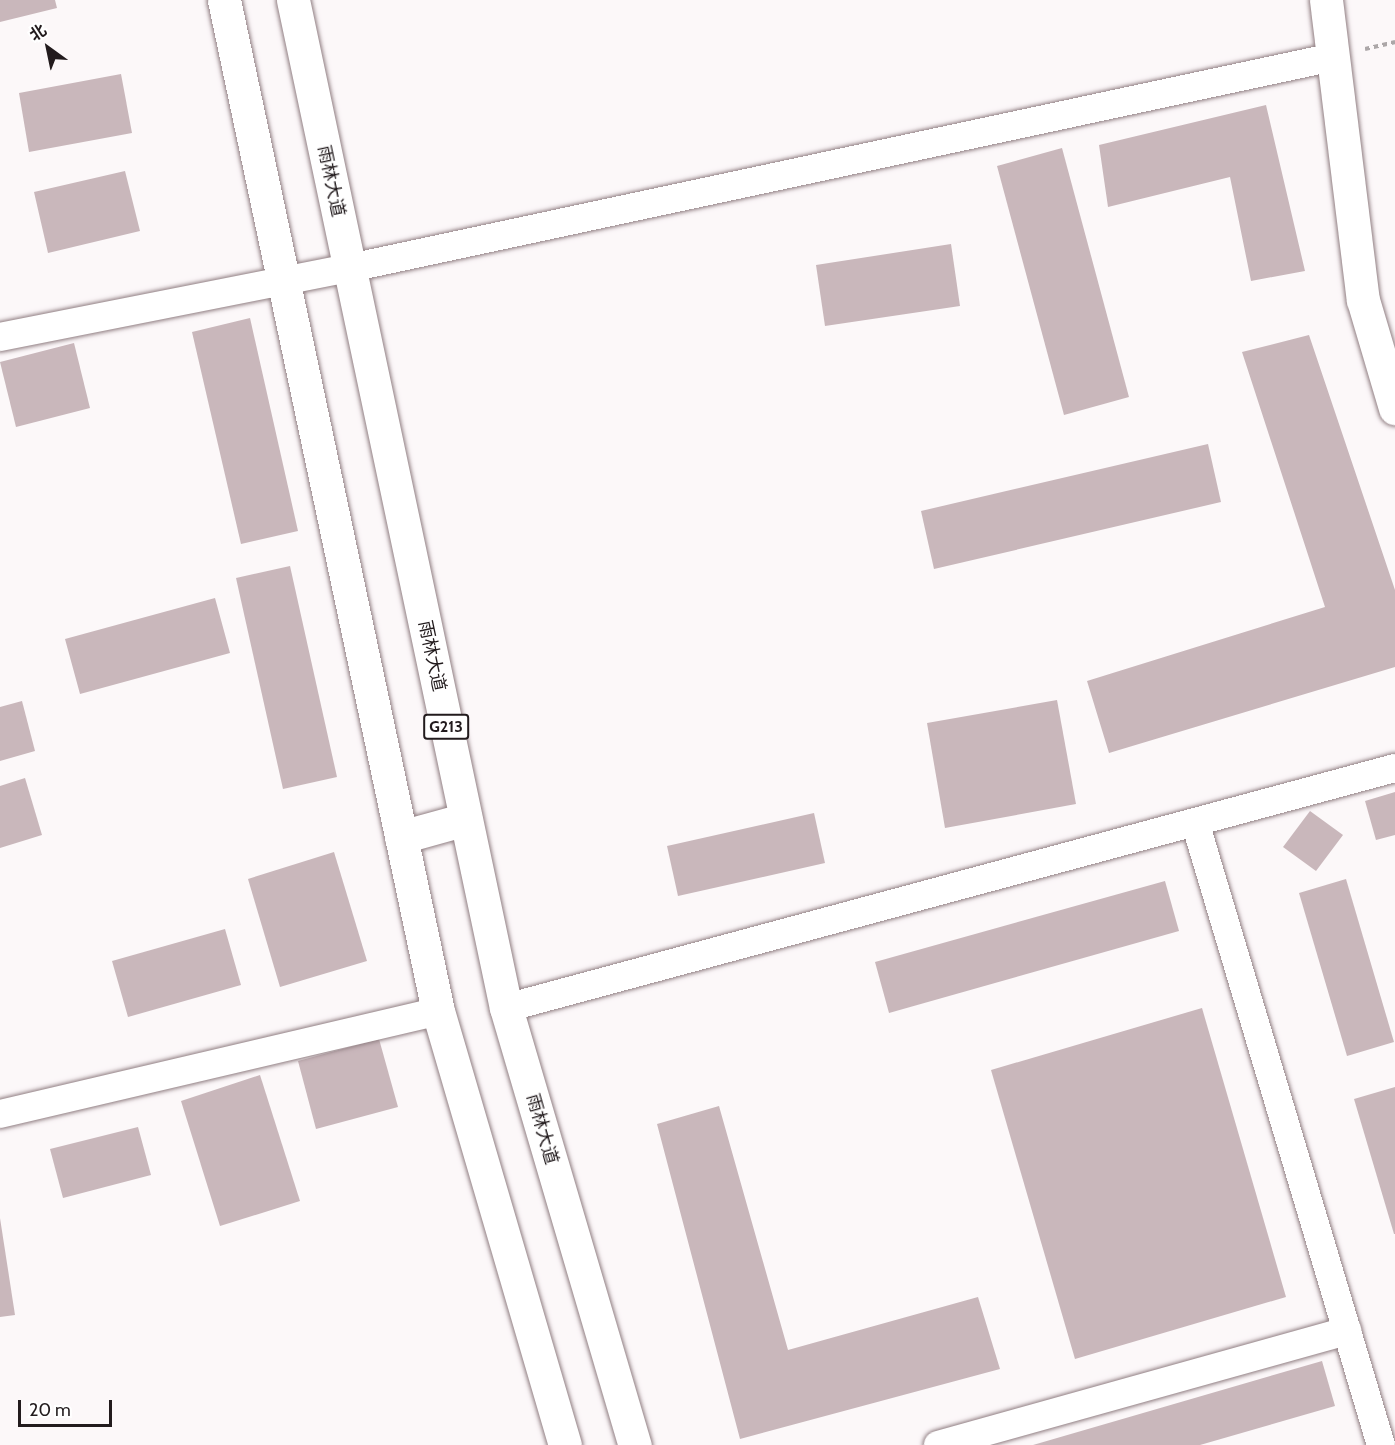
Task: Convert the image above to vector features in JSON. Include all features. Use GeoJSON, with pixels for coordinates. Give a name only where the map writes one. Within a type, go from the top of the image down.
{"type":"FeatureCollection","features":[{"type":"Feature","properties":{"kind":"main road"},"geometry":{"type":"LineString","coordinates":[[224,0],[438,1011],[565,1445]]}},
{"type":"Feature","properties":{"kind":"main road","name":"雨林大道"},"geometry":{"type":"LineString","coordinates":[[293,0],[506,1008],[635,1445]]}},
{"type":"Feature","properties":{"kind":"main road"},"geometry":{"type":"LineString","coordinates":[[1326,0],[1363,300],[1395,408]]}},
{"type":"Feature","properties":{"kind":"main road"},"geometry":{"type":"LineString","coordinates":[[401,837],[466,819]]}},
{"type":"Feature","properties":{"kind":"street"},"geometry":{"type":"LineString","coordinates":[[0,337],[350,268],[1333,57]]}},
{"type":"Feature","properties":{"kind":"street"},"geometry":{"type":"LineString","coordinates":[[506,1008],[1395,768]]}},
{"type":"Feature","properties":{"kind":"street"},"geometry":{"type":"LineString","coordinates":[[1194,822],[1381,1445]]}},
{"type":"Feature","properties":{"kind":"street"},"geometry":{"type":"LineString","coordinates":[[0,1114],[438,1011]]}},
{"type":"Feature","properties":{"kind":"street"},"geometry":{"type":"LineString","coordinates":[[938,1445],[1347,1331]]}},
{"type":"Feature","properties":{"kind":"building"},"geometry":{"type":"Polygon","coordinates":[[[0,0],[55,0],[57,8],[0,22],[0,0]]]}},
{"type":"Feature","properties":{"kind":"building"},"geometry":{"type":"Polygon","coordinates":[[[121,74],[132,133],[29,152],[19,93],[121,74]]]}},
{"type":"Feature","properties":{"kind":"building"},"geometry":{"type":"Polygon","coordinates":[[[1266,105],[1305,271],[1251,281],[1230,177],[1108,207],[1099,145],[1266,105]]]}},
{"type":"Feature","properties":{"kind":"building"},"geometry":{"type":"Polygon","coordinates":[[[1062,148],[1129,397],[1064,415],[997,166],[1062,148]]]}},
{"type":"Feature","properties":{"kind":"building"},"geometry":{"type":"Polygon","coordinates":[[[125,171],[140,231],[48,253],[34,192],[125,171]]]}},
{"type":"Feature","properties":{"kind":"building"},"geometry":{"type":"Polygon","coordinates":[[[951,244],[960,306],[825,326],[816,265],[951,244]]]}},
{"type":"Feature","properties":{"kind":"building"},"geometry":{"type":"Polygon","coordinates":[[[250,318],[298,531],[241,544],[192,332],[250,318]]]}},
{"type":"Feature","properties":{"kind":"building"},"geometry":{"type":"Polygon","coordinates":[[[1309,335],[1395,590],[1395,667],[1109,753],[1087,681],[1325,607],[1242,352],[1309,335]]]}},
{"type":"Feature","properties":{"kind":"building"},"geometry":{"type":"Polygon","coordinates":[[[74,343],[90,408],[16,427],[0,362],[74,343]]]}},
{"type":"Feature","properties":{"kind":"building"},"geometry":{"type":"Polygon","coordinates":[[[1208,444],[1221,502],[934,569],[921,511],[1208,444]]]}},
{"type":"Feature","properties":{"kind":"building"},"geometry":{"type":"Polygon","coordinates":[[[290,566],[337,777],[283,789],[236,578],[290,566]]]}},
{"type":"Feature","properties":{"kind":"building"},"geometry":{"type":"Polygon","coordinates":[[[215,598],[230,653],[80,694],[65,639],[215,598]]]}},
{"type":"Feature","properties":{"kind":"building"},"geometry":{"type":"Polygon","coordinates":[[[1057,700],[1076,804],[945,828],[927,723],[1057,700]]]}},
{"type":"Feature","properties":{"kind":"building"},"geometry":{"type":"Polygon","coordinates":[[[22,701],[35,751],[0,761],[0,707],[22,701]]]}},
{"type":"Feature","properties":{"kind":"building"},"geometry":{"type":"Polygon","coordinates":[[[25,778],[42,835],[0,848],[0,786],[25,778]]]}},
{"type":"Feature","properties":{"kind":"building"},"geometry":{"type":"Polygon","coordinates":[[[1395,792],[1395,835],[1376,840],[1365,801],[1395,792]]]}},
{"type":"Feature","properties":{"kind":"building"},"geometry":{"type":"Polygon","coordinates":[[[1310,811],[1343,835],[1316,871],[1283,847],[1310,811]]]}},
{"type":"Feature","properties":{"kind":"building"},"geometry":{"type":"Polygon","coordinates":[[[814,813],[825,863],[678,896],[667,846],[814,813]]]}},
{"type":"Feature","properties":{"kind":"building"},"geometry":{"type":"Polygon","coordinates":[[[334,852],[367,961],[280,987],[248,879],[334,852]]]}},
{"type":"Feature","properties":{"kind":"building"},"geometry":{"type":"Polygon","coordinates":[[[1346,879],[1394,1042],[1347,1056],[1299,893],[1346,879]]]}},
{"type":"Feature","properties":{"kind":"building"},"geometry":{"type":"Polygon","coordinates":[[[1165,881],[1179,931],[889,1013],[875,962],[1165,881]]]}},
{"type":"Feature","properties":{"kind":"building"},"geometry":{"type":"Polygon","coordinates":[[[225,929],[241,985],[128,1017],[112,961],[225,929]]]}},
{"type":"Feature","properties":{"kind":"building"},"geometry":{"type":"Polygon","coordinates":[[[1202,1008],[1286,1297],[1075,1359],[991,1070],[1202,1008]]]}},
{"type":"Feature","properties":{"kind":"building"},"geometry":{"type":"Polygon","coordinates":[[[379,1039],[398,1107],[316,1129],[298,1061],[379,1039]]]}},
{"type":"Feature","properties":{"kind":"building"},"geometry":{"type":"Polygon","coordinates":[[[260,1075],[300,1201],[220,1226],[181,1101],[260,1075]]]}},
{"type":"Feature","properties":{"kind":"building"},"geometry":{"type":"Polygon","coordinates":[[[1395,1087],[1395,1234],[1394,1234],[1354,1099],[1395,1087]]]}},
{"type":"Feature","properties":{"kind":"building"},"geometry":{"type":"Polygon","coordinates":[[[719,1106],[788,1350],[978,1297],[1000,1369],[740,1439],[657,1124],[719,1106]]]}},
{"type":"Feature","properties":{"kind":"building"},"geometry":{"type":"Polygon","coordinates":[[[138,1127],[151,1175],[63,1198],[50,1149],[138,1127]]]}},
{"type":"Feature","properties":{"kind":"building"},"geometry":{"type":"Polygon","coordinates":[[[0,1218],[15,1315],[0,1317],[0,1218]]]}},
{"type":"Feature","properties":{"kind":"building"},"geometry":{"type":"Polygon","coordinates":[[[1322,1361],[1335,1406],[1200,1445],[1033,1445],[1322,1361]]]}}]}
